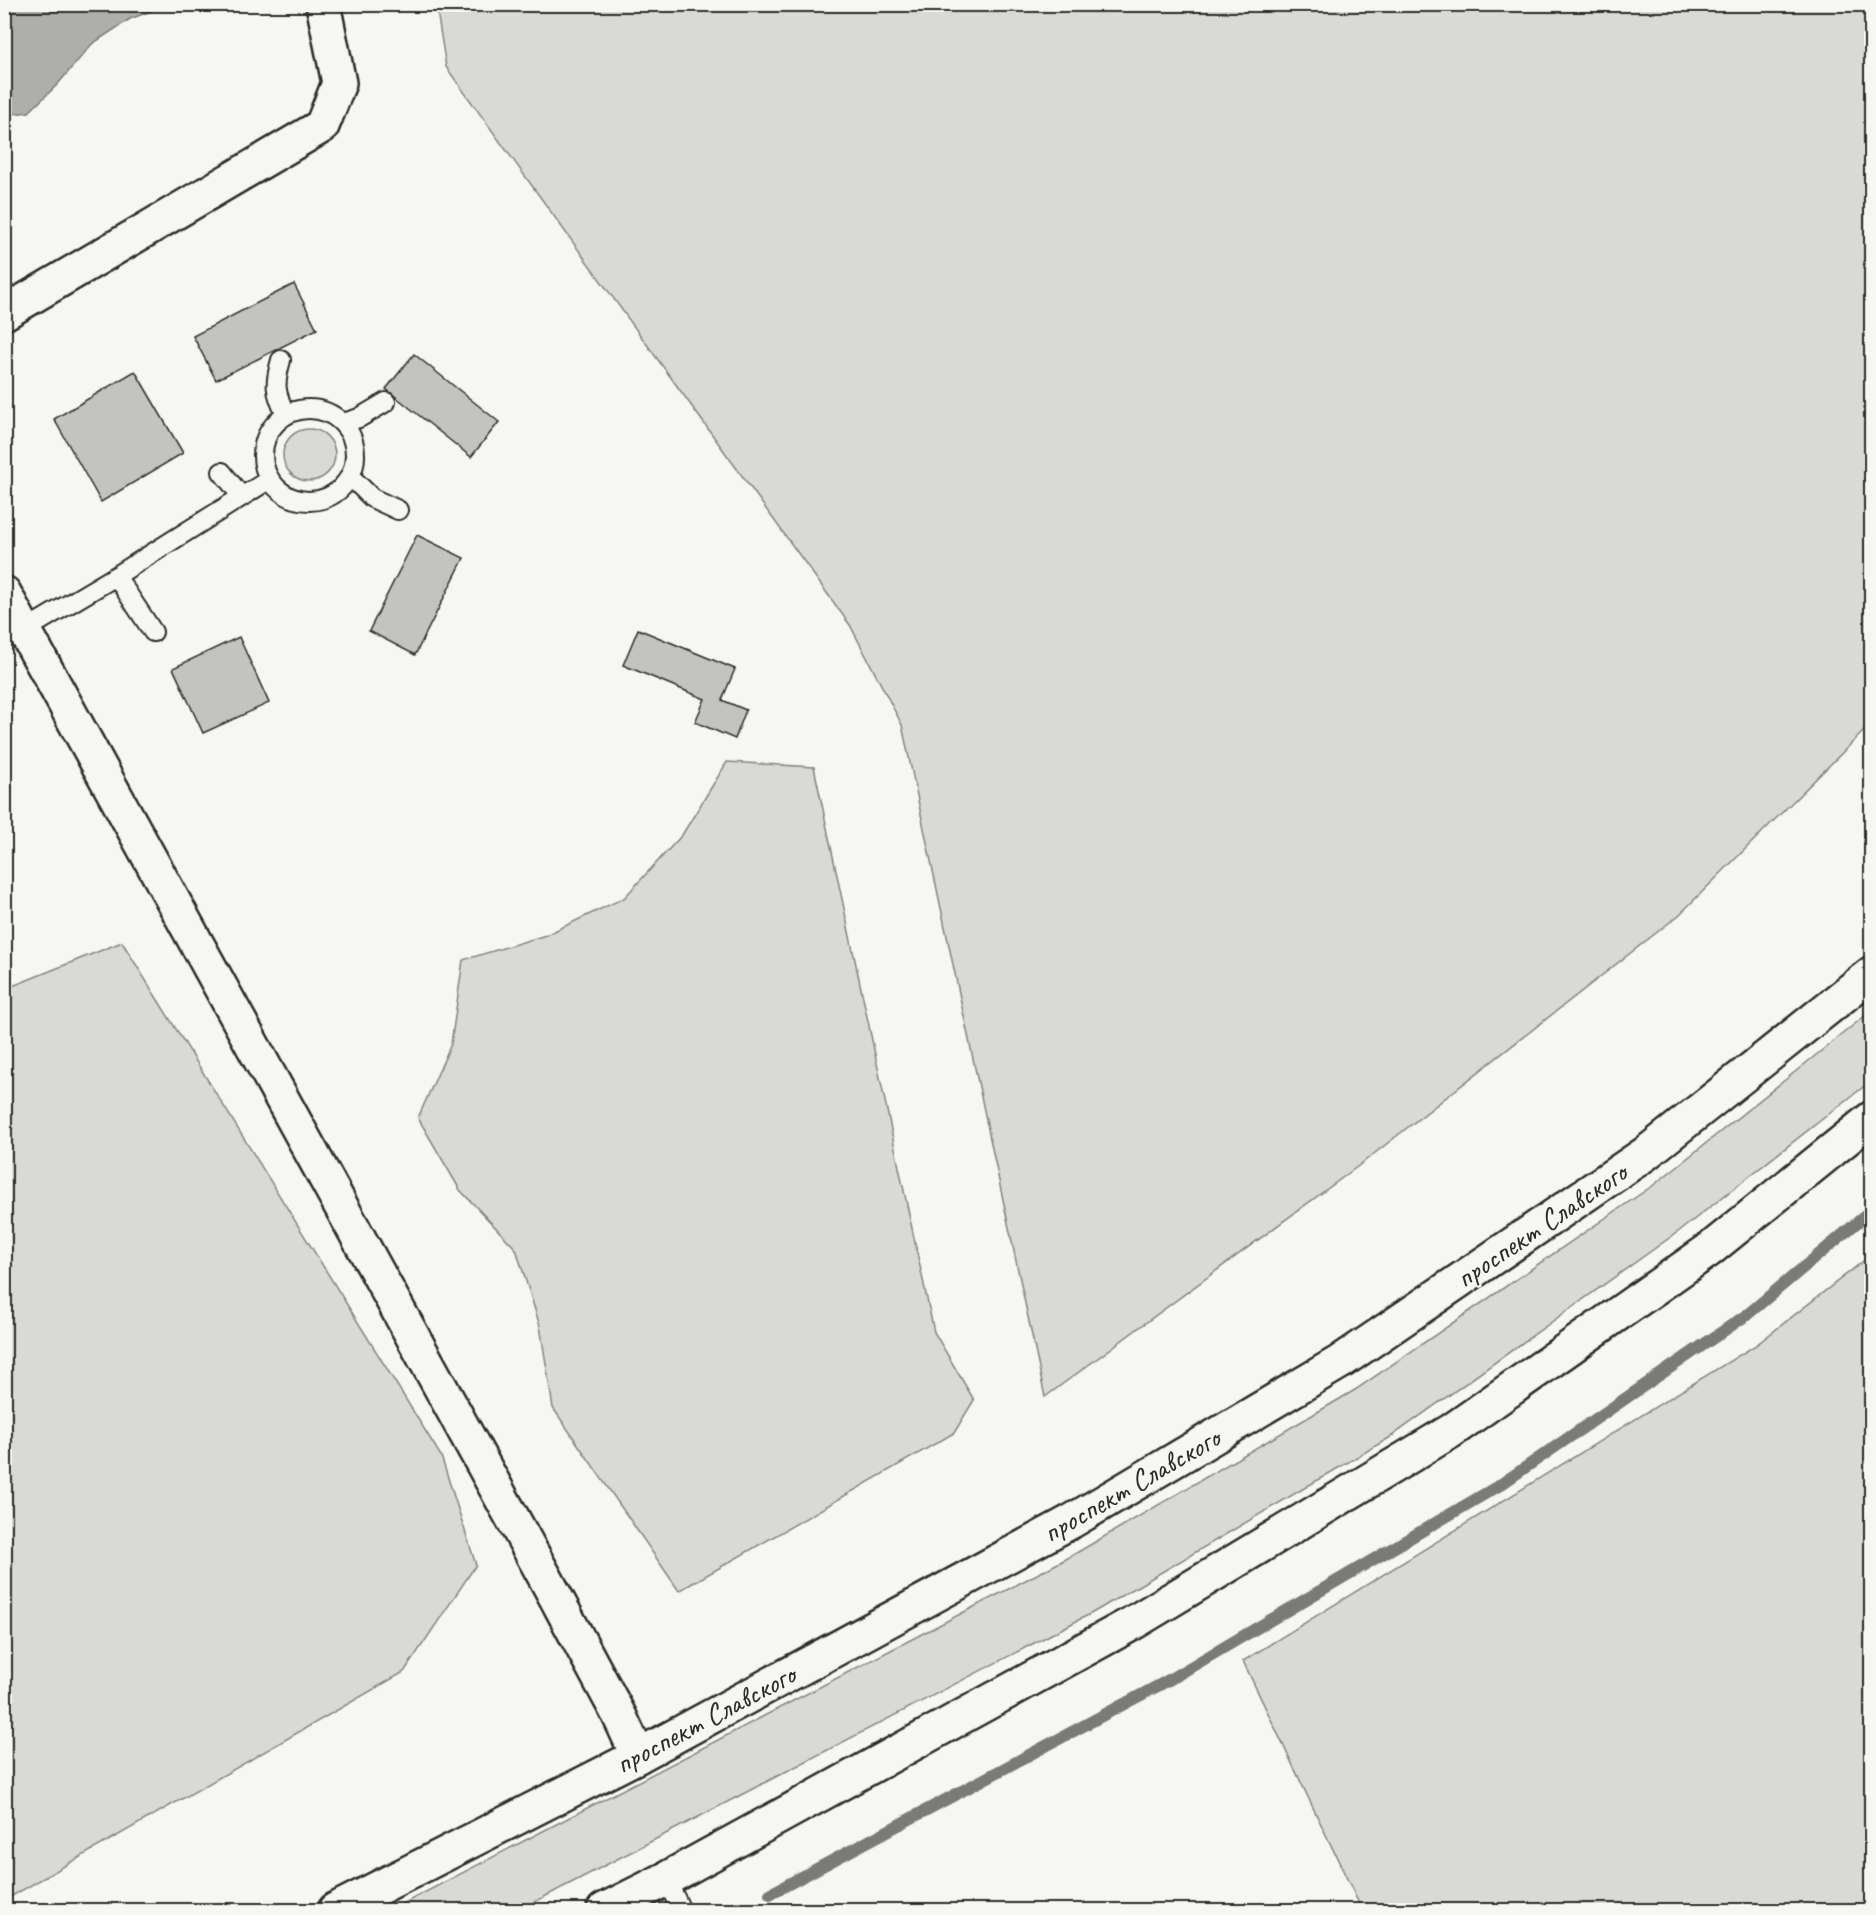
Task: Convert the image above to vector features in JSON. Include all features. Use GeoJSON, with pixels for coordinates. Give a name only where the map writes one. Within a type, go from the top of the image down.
{"type":"FeatureCollection","features":[{"type":"Feature","properties":{"kind":"main road"},"geometry":{"type":"LineString","coordinates":[[4,313],[322,126],[339,83],[323,4]]}},
{"type":"Feature","properties":{"kind":"main road"},"geometry":{"type":"LineString","coordinates":[[4,593],[551,1588],[620,1717],[638,1756]]}},
{"type":"Feature","properties":{"kind":"main road","name":"проспект Славского"},"geometry":{"type":"LineString","coordinates":[[335,1911],[638,1756],[1072,1521],[1340,1362],[1645,1154],[1872,973]]}},
{"type":"Feature","properties":{"kind":"main road"},"geometry":{"type":"LineString","coordinates":[[604,1911],[1131,1624],[1451,1431],[1709,1250],[1872,1118]]}},
{"type":"Feature","properties":{"kind":"lane"},"geometry":{"type":"LineString","coordinates":[[282,360],[276,379],[276,393],[286,415]]}},
{"type":"Feature","properties":{"kind":"lane"},"geometry":{"type":"LineString","coordinates":[[343,423],[359,418],[386,402]]}},
{"type":"Feature","properties":{"kind":"lane"},"geometry":{"type":"LineString","coordinates":[[301,410],[316,410],[331,414],[343,423],[351,435],[355,449],[355,463],[342,488],[318,501],[304,501],[290,497],[279,490],[270,479],[264,466],[263,451],[267,436],[275,424],[286,415],[301,410]]}},
{"type":"Feature","properties":{"kind":"lane"},"geometry":{"type":"LineString","coordinates":[[222,472],[242,497]]}},
{"type":"Feature","properties":{"kind":"lane"},"geometry":{"type":"LineString","coordinates":[[350,476],[372,498],[398,510]]}},
{"type":"Feature","properties":{"kind":"lane"},"geometry":{"type":"LineString","coordinates":[[25,630],[270,479]]}},
{"type":"Feature","properties":{"kind":"lane"},"geometry":{"type":"LineString","coordinates":[[116,576],[153,632]]}},
{"type":"Feature","properties":{"kind":"lane"},"geometry":{"type":"LineString","coordinates":[[666,1879],[681,1911]]}},
{"type":"Feature","properties":{"kind":"shaded area"},"geometry":{"type":"Polygon","coordinates":[[[4,5],[167,5],[130,19],[92,44],[58,84],[29,112],[5,115],[4,5]]]}},
{"type":"Feature","properties":{"kind":"shaded area"},"geometry":{"type":"Polygon","coordinates":[[[436,5],[1871,5],[1871,724],[1679,915],[1361,1164],[1045,1397],[902,725],[850,625],[446,67],[436,5]]]}},
{"type":"Feature","properties":{"kind":"shaded area"},"geometry":{"type":"Polygon","coordinates":[[[309,429],[319,431],[327,437],[333,445],[335,455],[333,465],[327,473],[319,479],[309,481],[299,479],[291,473],[285,465],[283,455],[285,445],[291,437],[299,431],[309,429]]]}},
{"type":"Feature","properties":{"kind":"shaded area"},"geometry":{"type":"Polygon","coordinates":[[[727,762],[814,767],[934,1332],[974,1400],[954,1433],[679,1591],[553,1408],[540,1326],[516,1249],[460,1190],[418,1118],[451,1044],[463,960],[546,935],[624,898],[682,835],[727,762]]]}},
{"type":"Feature","properties":{"kind":"shaded area"},"geometry":{"type":"Polygon","coordinates":[[[122,942],[441,1456],[476,1565],[404,1672],[5,1900],[5,989],[122,942]]]}},
{"type":"Feature","properties":{"kind":"shaded area"},"geometry":{"type":"Polygon","coordinates":[[[1871,1011],[1871,1081],[1682,1229],[1389,1438],[1094,1612],[519,1910],[391,1910],[1066,1559],[1355,1390],[1655,1184],[1871,1011]]]}},
{"type":"Feature","properties":{"kind":"shaded area"},"geometry":{"type":"Polygon","coordinates":[[[1871,1255],[1871,1910],[1362,1910],[1243,1661],[1756,1345],[1871,1255]]]}},
{"type":"Feature","properties":{"kind":"building"},"geometry":{"type":"Polygon","coordinates":[[[294,284],[317,329],[216,380],[193,336],[294,284]]]}},
{"type":"Feature","properties":{"kind":"building"},"geometry":{"type":"Polygon","coordinates":[[[414,354],[499,422],[471,457],[386,389],[414,354]]]}},
{"type":"Feature","properties":{"kind":"building"},"geometry":{"type":"Polygon","coordinates":[[[135,371],[183,453],[101,502],[54,419],[135,371]]]}},
{"type":"Feature","properties":{"kind":"building"},"geometry":{"type":"Polygon","coordinates":[[[417,535],[464,558],[415,655],[369,631],[417,535]]]}},
{"type":"Feature","properties":{"kind":"building"},"geometry":{"type":"Polygon","coordinates":[[[638,629],[735,669],[722,700],[746,710],[735,739],[695,722],[705,699],[623,665],[638,629]]]}},
{"type":"Feature","properties":{"kind":"building"},"geometry":{"type":"Polygon","coordinates":[[[239,637],[269,703],[203,733],[173,668],[239,637]]]}},
{"type":"Feature","properties":{"kind":"waterway"},"geometry":{"type":"LineString","coordinates":[[770,1894],[1167,1681],[1500,1485],[1748,1314],[1872,1210]]}}]}
